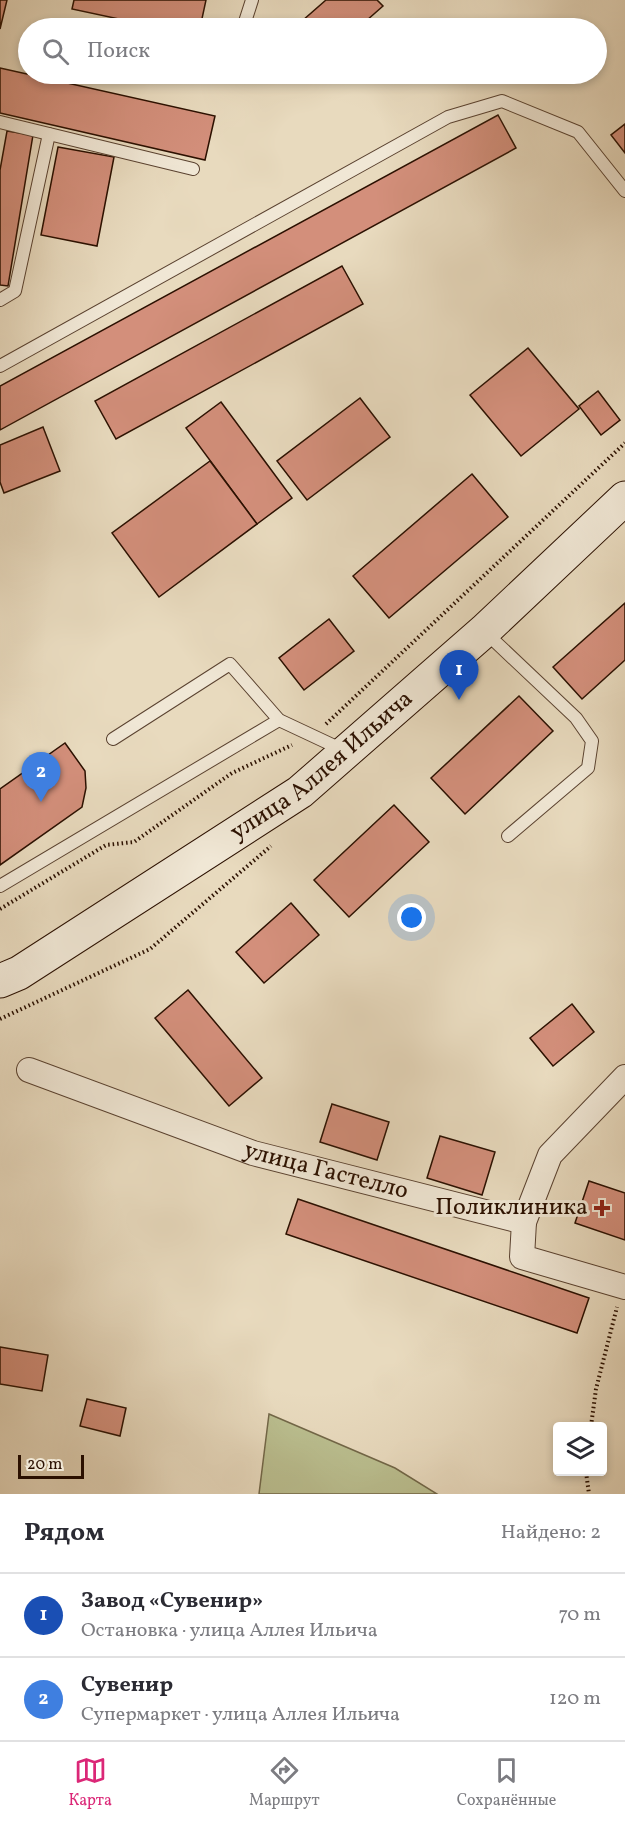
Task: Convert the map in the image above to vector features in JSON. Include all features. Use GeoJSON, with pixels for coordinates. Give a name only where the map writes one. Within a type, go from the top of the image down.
{"type":"FeatureCollection","features":[{"type":"Feature","properties":{"kind":"main road","name":"улица Аллея Ильича"},"geometry":{"type":"LineString","coordinates":[[9,977],[300,792],[621,510]]}},
{"type":"Feature","properties":{"kind":"street","name":"улица Гастелло"},"geometry":{"type":"LineString","coordinates":[[29,1070],[253,1153],[524,1222]]}},
{"type":"Feature","properties":{"kind":"street"},"geometry":{"type":"LineString","coordinates":[[624,1287],[522,1257],[524,1222],[550,1155],[625,1077]]}},
{"type":"Feature","properties":{"kind":"lane"},"geometry":{"type":"LineString","coordinates":[[246,18],[252,0]]}},
{"type":"Feature","properties":{"kind":"lane"},"geometry":{"type":"LineString","coordinates":[[0,366],[448,117],[502,101],[578,132],[625,191]]}},
{"type":"Feature","properties":{"kind":"lane"},"geometry":{"type":"LineString","coordinates":[[0,122],[193,169]]}},
{"type":"Feature","properties":{"kind":"lane"},"geometry":{"type":"LineString","coordinates":[[0,300],[15,291],[49,134]]}},
{"type":"Feature","properties":{"kind":"lane"},"geometry":{"type":"LineString","coordinates":[[484,631],[576,718],[592,741],[588,768],[508,836]]}},
{"type":"Feature","properties":{"kind":"lane"},"geometry":{"type":"LineString","coordinates":[[113,740],[230,664],[279,720],[347,752]]}},
{"type":"Feature","properties":{"kind":"lane"},"geometry":{"type":"LineString","coordinates":[[0,886],[279,720]]}},
{"type":"Feature","properties":{"kind":"path"},"geometry":{"type":"LineString","coordinates":[[0,909],[106,845],[134,842],[232,773],[313,736],[625,443]]}},
{"type":"Feature","properties":{"kind":"path"},"geometry":{"type":"LineString","coordinates":[[0,1020],[37,1002]]}},
{"type":"Feature","properties":{"kind":"path"},"geometry":{"type":"LineString","coordinates":[[592,1422],[596,1389],[624,1287]]}},
{"type":"Feature","properties":{"kind":"path"},"geometry":{"type":"LineString","coordinates":[[587,1476],[589,1494]]}},
{"type":"Feature","properties":{"kind":"green space"},"geometry":{"type":"Polygon","coordinates":[[[269,1414],[395,1468],[437,1494],[259,1494],[269,1414]]]}},
{"type":"Feature","properties":{"kind":"building"},"geometry":{"type":"Polygon","coordinates":[[[0,0],[7,0],[0,29],[0,0]]]}},
{"type":"Feature","properties":{"kind":"building"},"geometry":{"type":"Polygon","coordinates":[[[74,0],[206,0],[202,18],[114,18],[72,9],[74,0]]]}},
{"type":"Feature","properties":{"kind":"building"},"geometry":{"type":"Polygon","coordinates":[[[326,0],[377,0],[383,6],[369,18],[305,18],[326,0]]]}},
{"type":"Feature","properties":{"kind":"building"},"geometry":{"type":"Polygon","coordinates":[[[0,68],[18,72],[18,84],[72,84],[215,116],[205,160],[0,113],[0,68]]]}},
{"type":"Feature","properties":{"kind":"building"},"geometry":{"type":"Polygon","coordinates":[[[498,115],[516,148],[0,430],[0,386],[498,115]]]}},
{"type":"Feature","properties":{"kind":"building"},"geometry":{"type":"Polygon","coordinates":[[[625,124],[625,153],[611,135],[625,124]]]}},
{"type":"Feature","properties":{"kind":"building"},"geometry":{"type":"Polygon","coordinates":[[[7,131],[33,135],[8,286],[0,285],[0,170],[7,131]]]}},
{"type":"Feature","properties":{"kind":"building"},"geometry":{"type":"Polygon","coordinates":[[[58,147],[114,157],[97,246],[41,235],[58,147]]]}},
{"type":"Feature","properties":{"kind":"building"},"geometry":{"type":"Polygon","coordinates":[[[342,266],[363,304],[116,439],[95,401],[342,266]]]}},
{"type":"Feature","properties":{"kind":"building"},"geometry":{"type":"Polygon","coordinates":[[[528,348],[579,409],[521,456],[470,395],[528,348]]]}},
{"type":"Feature","properties":{"kind":"building"},"geometry":{"type":"Polygon","coordinates":[[[598,391],[620,420],[601,435],[579,406],[598,391]]]}},
{"type":"Feature","properties":{"kind":"building"},"geometry":{"type":"Polygon","coordinates":[[[360,398],[390,437],[307,500],[277,461],[360,398]]]}},
{"type":"Feature","properties":{"kind":"building"},"geometry":{"type":"Polygon","coordinates":[[[221,402],[292,498],[257,524],[186,428],[221,402]]]}},
{"type":"Feature","properties":{"kind":"building"},"geometry":{"type":"Polygon","coordinates":[[[43,427],[60,471],[4,493],[0,482],[0,445],[43,427]]]}},
{"type":"Feature","properties":{"kind":"building"},"geometry":{"type":"Polygon","coordinates":[[[210,461],[257,524],[159,597],[112,533],[210,461]]]}},
{"type":"Feature","properties":{"kind":"building"},"geometry":{"type":"Polygon","coordinates":[[[472,474],[508,517],[389,618],[353,576],[472,474]]]}},
{"type":"Feature","properties":{"kind":"building"},"geometry":{"type":"Polygon","coordinates":[[[625,603],[625,660],[582,699],[553,667],[625,603]]]}},
{"type":"Feature","properties":{"kind":"building"},"geometry":{"type":"Polygon","coordinates":[[[329,619],[354,651],[304,690],[279,658],[329,619]]]}},
{"type":"Feature","properties":{"kind":"building"},"geometry":{"type":"Polygon","coordinates":[[[519,696],[553,731],[465,814],[431,778],[519,696]]]}},
{"type":"Feature","properties":{"kind":"building"},"geometry":{"type":"Polygon","coordinates":[[[65,743],[85,771],[86,788],[82,807],[0,865],[0,789],[65,743]]]}},
{"type":"Feature","properties":{"kind":"building"},"geometry":{"type":"Polygon","coordinates":[[[394,805],[429,842],[349,917],[314,880],[394,805]]]}},
{"type":"Feature","properties":{"kind":"building"},"geometry":{"type":"Polygon","coordinates":[[[291,903],[319,935],[264,983],[236,952],[291,903]]]}},
{"type":"Feature","properties":{"kind":"building"},"geometry":{"type":"Polygon","coordinates":[[[188,990],[262,1078],[229,1106],[155,1018],[188,990]]]}},
{"type":"Feature","properties":{"kind":"building"},"geometry":{"type":"Polygon","coordinates":[[[572,1004],[594,1032],[553,1066],[530,1038],[572,1004]]]}},
{"type":"Feature","properties":{"kind":"building"},"geometry":{"type":"Polygon","coordinates":[[[332,1104],[389,1122],[377,1160],[320,1142],[332,1104]]]}},
{"type":"Feature","properties":{"kind":"building"},"geometry":{"type":"Polygon","coordinates":[[[440,1136],[495,1152],[482,1195],[427,1178],[440,1136]]]}},
{"type":"Feature","properties":{"kind":"building","name":"Поликлиника"},"geometry":{"type":"Polygon","coordinates":[[[589,1181],[625,1193],[625,1240],[575,1223],[589,1181]]]}},
{"type":"Feature","properties":{"kind":"building"},"geometry":{"type":"Polygon","coordinates":[[[298,1199],[589,1298],[577,1333],[286,1234],[298,1199]]]}},
{"type":"Feature","properties":{"kind":"building"},"geometry":{"type":"Polygon","coordinates":[[[0,1347],[48,1355],[42,1391],[0,1384],[0,1347]]]}},
{"type":"Feature","properties":{"kind":"building"},"geometry":{"type":"Polygon","coordinates":[[[87,1399],[126,1408],[120,1436],[80,1426],[87,1399]]]}},
{"type":"Feature","properties":{"kind":"place","name":"Завод «Сувенир»"},"geometry":{"type":"Point","coordinates":[459,700]}},
{"type":"Feature","properties":{"kind":"place","name":"Сувенир"},"geometry":{"type":"Point","coordinates":[41,802]}},
{"type":"Feature","properties":{"kind":"place","name":"Поликлиника"},"geometry":{"type":"Point","coordinates":[602,1208]}}]}
